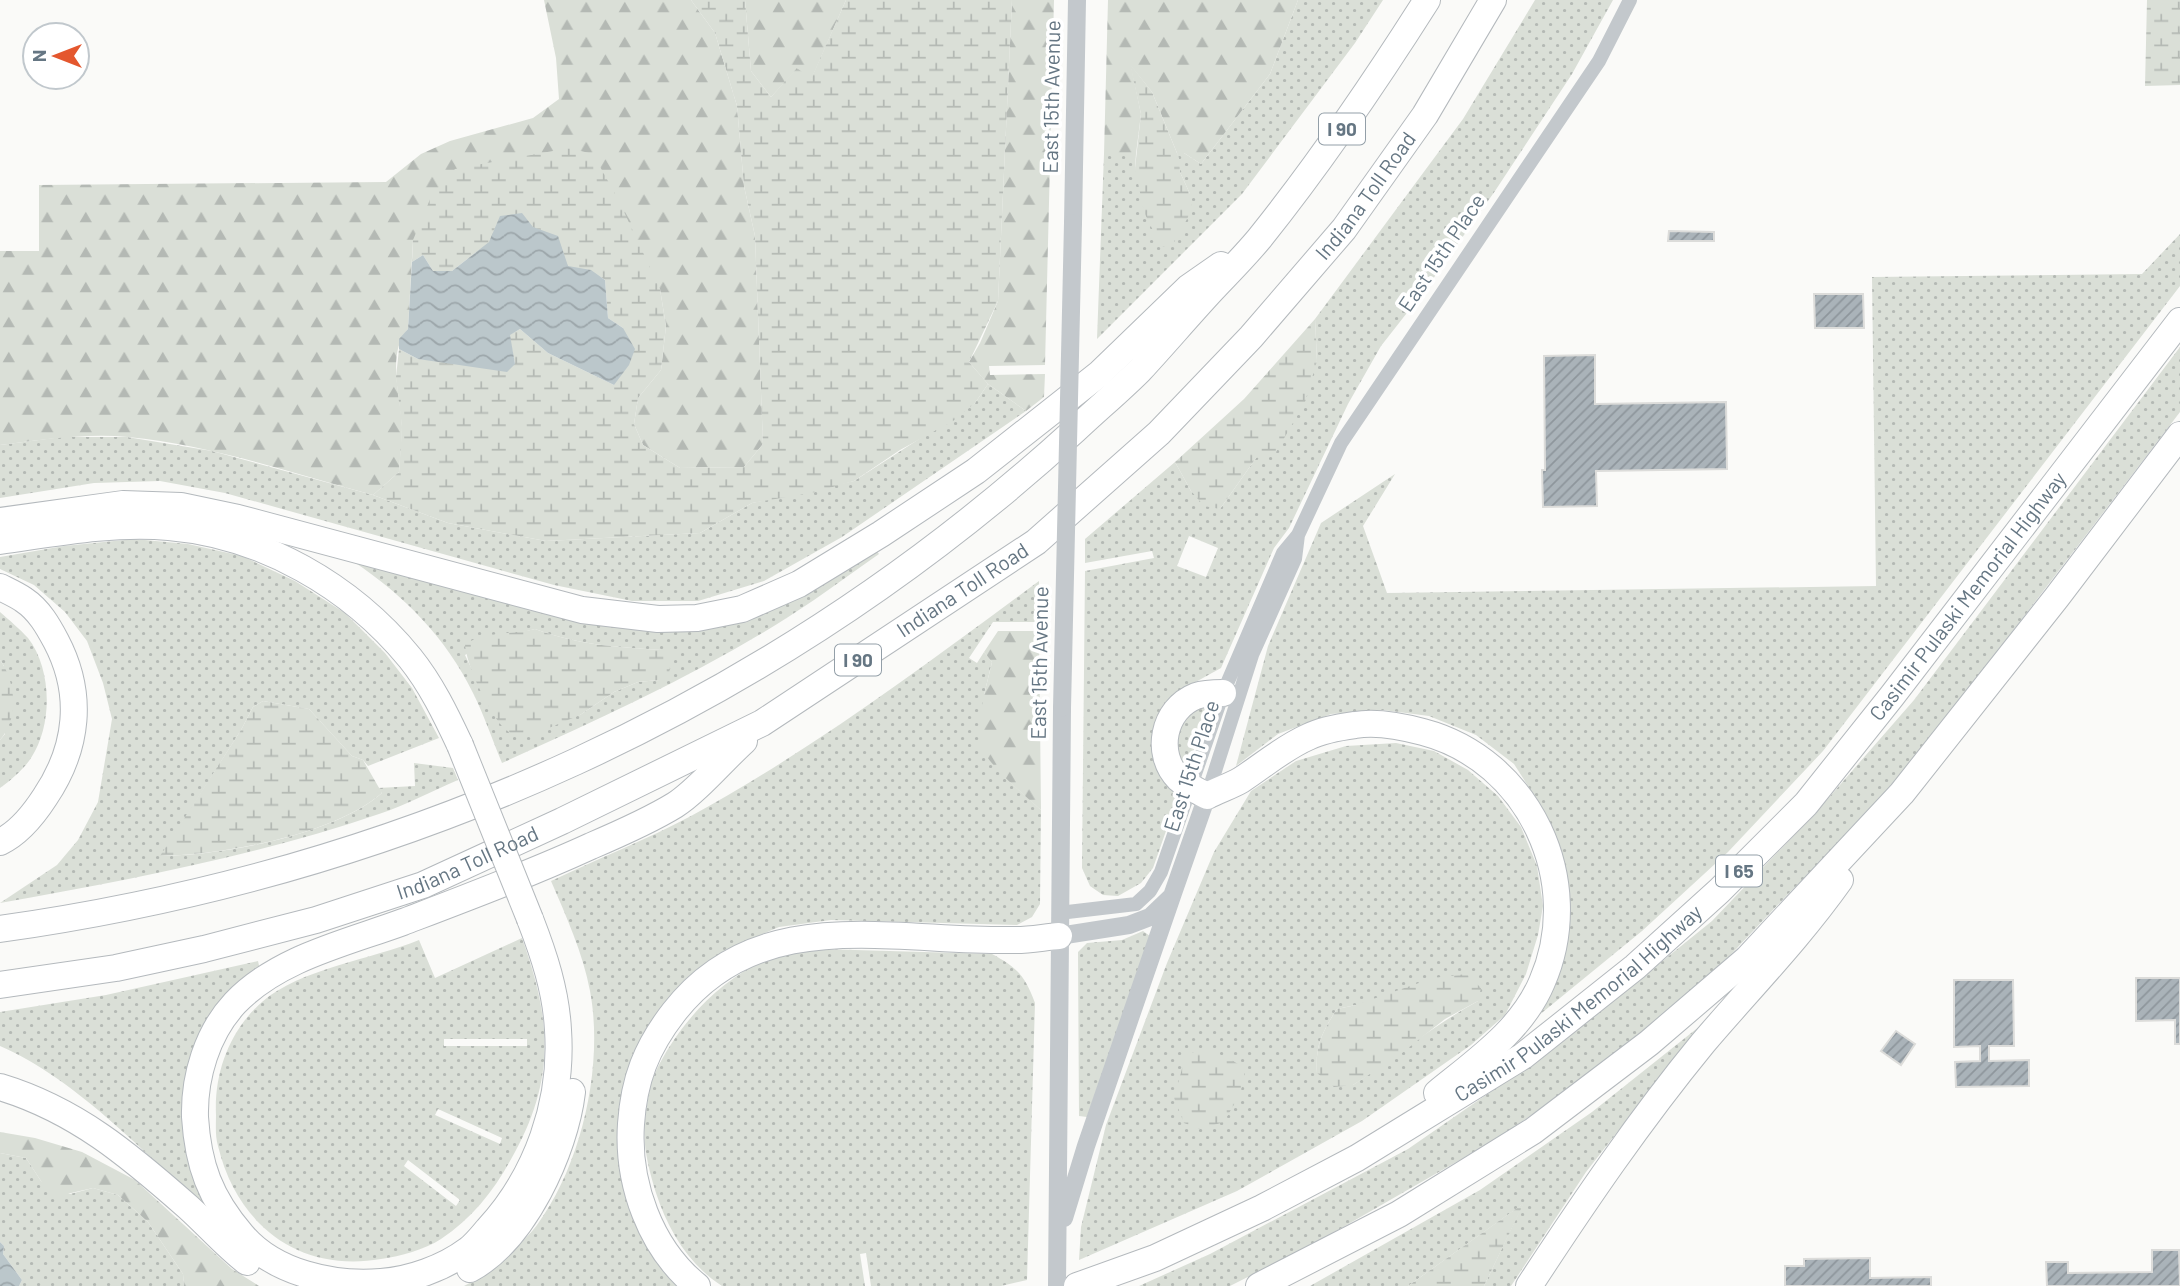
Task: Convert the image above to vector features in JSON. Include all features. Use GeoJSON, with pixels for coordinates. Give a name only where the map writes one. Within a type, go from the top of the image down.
{"type":"FeatureCollection","features":[{"type":"Feature","properties":{"kind":"highway","name":"I 90"},"geometry":{"type":"LineString","coordinates":[[0,929],[115,911],[195,893],[302,865],[401,833],[530,782],[623,741],[759,667],[836,618],[1020,480],[1138,372],[1257,240],[1360,104],[1427,0]]}},
{"type":"Feature","properties":{"kind":"highway","name":"Indiana Toll Road"},"geometry":{"type":"LineString","coordinates":[[0,985],[116,968],[204,949],[316,920],[423,884],[562,821],[762,723],[1036,542],[1159,433],[1251,337],[1344,229],[1425,115],[1493,0]]}},
{"type":"Feature","properties":{"kind":"highway"},"geometry":{"type":"LineString","coordinates":[[0,521],[123,504],[181,506],[238,518],[582,610],[658,619],[697,618],[742,609],[799,584],[976,471],[1099,374],[1188,288],[1257,240]]}},
{"type":"Feature","properties":{"kind":"highway","name":"Casimir Pulaski Memorial Highway"},"geometry":{"type":"LineString","coordinates":[[1077,1286],[1155,1258],[1262,1208],[1357,1158],[1523,1056],[1635,967],[1720,891],[1796,814],[1892,696],[2180,321]]}},
{"type":"Feature","properties":{"kind":"highway"},"geometry":{"type":"LineString","coordinates":[[1529,1286],[1602,1174],[1648,1112],[1704,1042],[1813,917],[1902,793],[2057,597],[2180,435]]}},
{"type":"Feature","properties":{"kind":"highway"},"geometry":{"type":"LineString","coordinates":[[238,518],[331,565],[369,592],[386,607],[438,667],[538,915],[560,953],[571,994],[576,1032],[575,1071],[570,1112],[550,1172],[534,1200],[506,1238],[476,1265],[437,1286]]}},
{"type":"Feature","properties":{"kind":"highway"},"geometry":{"type":"LineString","coordinates":[[0,541],[117,526],[169,527],[212,533],[292,562],[327,583],[385,630],[411,659],[468,743]]}},
{"type":"Feature","properties":{"kind":"highway"},"geometry":{"type":"LineString","coordinates":[[0,587],[24,600],[45,621],[64,656],[74,689],[74,712],[68,754],[55,783],[37,810],[9,837],[0,842]]}},
{"type":"Feature","properties":{"kind":"highway"},"geometry":{"type":"LineString","coordinates":[[1223,693],[1195,696],[1183,703],[1173,714],[1167,727],[1166,755],[1171,768],[1180,779],[1199,792],[1240,780],[1278,752],[1311,735],[1357,724],[1397,725],[1437,736],[1470,752],[1503,776],[1530,811],[1550,858],[1557,904],[1554,944],[1543,982],[1524,1015],[1489,1050],[1357,1158]]}},
{"type":"Feature","properties":{"kind":"highway"},"geometry":{"type":"LineString","coordinates":[[538,915],[555,997],[559,1035],[552,1110],[541,1146],[520,1188],[495,1221],[468,1250],[435,1268],[400,1281],[329,1281],[294,1270],[247,1241],[224,1214],[213,1194],[197,1146],[195,1108],[200,1068],[214,1034],[234,1004],[264,979],[302,959],[456,902],[578,852],[678,804],[762,723]]}},
{"type":"Feature","properties":{"kind":"highway"},"geometry":{"type":"LineString","coordinates":[[1259,1286],[1399,1214],[1533,1131],[1649,1043],[1747,959],[1902,793]]}},
{"type":"Feature","properties":{"kind":"highway"},"geometry":{"type":"LineString","coordinates":[[696,1286],[662,1247],[644,1214],[630,1138],[633,1098],[643,1060],[686,996],[715,971],[751,951],[786,941],[825,935],[1017,940],[1059,925]]}},
{"type":"Feature","properties":{"kind":"highway"},"geometry":{"type":"LineString","coordinates":[[0,1087],[34,1097],[79,1120],[132,1159],[237,1254],[265,1275],[289,1286]]}},
{"type":"Feature","properties":{"kind":"street","name":"East 15th Avenue"},"geometry":{"type":"LineString","coordinates":[[1057,1286],[1062,708],[1077,0]]}},
{"type":"Feature","properties":{"kind":"street","name":"East 15th Place"},"geometry":{"type":"LineString","coordinates":[[1059,925],[1129,925],[1150,917],[1172,896],[1223,693],[1283,552],[1298,534],[1341,443],[1599,61],[1630,0]]}},
{"type":"Feature","properties":{"kind":"street","name":"East 15th Place"},"geometry":{"type":"LineString","coordinates":[[1059,925],[1136,904],[1150,891],[1199,792],[1252,655],[1295,559],[1298,534]]}},
{"type":"Feature","properties":{"kind":"street"},"geometry":{"type":"LineString","coordinates":[[1058,1238],[1086,1146],[1172,896]]}},
{"type":"Feature","properties":{"kind":"green space"},"geometry":{"type":"Polygon","coordinates":[[[544,0],[691,0],[715,33],[737,106],[744,186],[755,236],[763,444],[744,467],[680,468],[643,445],[634,424],[638,398],[661,370],[666,326],[660,289],[413,240],[408,329],[401,339],[396,363],[402,427],[399,472],[373,495],[251,461],[159,441],[96,436],[0,445],[0,251],[39,251],[39,185],[386,182],[421,154],[450,141],[533,118],[559,99],[556,58],[544,0]]]}},
{"type":"Feature","properties":{"kind":"green space"},"geometry":{"type":"Polygon","coordinates":[[[691,0],[745,0],[751,71],[771,97],[797,68],[811,79],[846,0],[1012,0],[998,301],[969,362],[988,384],[975,403],[953,421],[900,450],[854,481],[811,493],[752,503],[700,533],[546,541],[448,523],[373,495],[399,472],[402,427],[396,377],[399,349],[418,359],[515,364],[509,335],[520,329],[548,353],[614,385],[623,328],[608,318],[605,280],[591,270],[568,266],[558,236],[500,216],[489,242],[452,271],[433,271],[423,255],[412,262],[413,240],[431,197],[455,169],[569,148],[593,154],[619,201],[660,289],[666,326],[661,370],[638,398],[634,424],[643,445],[680,468],[744,467],[763,444],[755,236],[744,186],[737,106],[715,33],[691,0]]]}},
{"type":"Feature","properties":{"kind":"green space"},"geometry":{"type":"Polygon","coordinates":[[[745,0],[846,0],[811,80],[797,69],[771,97],[751,71],[745,0]]]}},
{"type":"Feature","properties":{"kind":"green space"},"geometry":{"type":"Polygon","coordinates":[[[1012,0],[1054,0],[1045,365],[989,366],[990,375],[1045,374],[1044,397],[1026,411],[988,384],[969,362],[998,301],[1012,0]]]}},
{"type":"Feature","properties":{"kind":"green space"},"geometry":{"type":"Polygon","coordinates":[[[1108,0],[1298,0],[1270,74],[1201,164],[1184,153],[1177,153],[1152,92],[1131,66],[1141,114],[1136,154],[1104,154],[1108,0]]]}},
{"type":"Feature","properties":{"kind":"green space"},"geometry":{"type":"Polygon","coordinates":[[[1298,0],[1383,0],[1355,43],[1242,194],[1097,339],[1104,154],[1136,154],[1135,168],[1190,194],[1180,172],[1177,153],[1184,153],[1201,164],[1270,74],[1298,0]]]}},
{"type":"Feature","properties":{"kind":"green space"},"geometry":{"type":"Polygon","coordinates":[[[1535,0],[1613,0],[1572,74],[1495,191],[1428,286],[1381,346],[1348,404],[1289,528],[1274,548],[1221,668],[1183,689],[1166,704],[1179,794],[1153,868],[1141,883],[1118,896],[1103,895],[1090,886],[1082,868],[1085,571],[1154,558],[1152,551],[1085,563],[1085,539],[1175,462],[1191,491],[1220,509],[1256,458],[1317,361],[1315,319],[1463,119],[1535,0]],[[1189,536],[1177,566],[1206,577],[1218,548],[1189,536]]]}},
{"type":"Feature","properties":{"kind":"green space"},"geometry":{"type":"Polygon","coordinates":[[[2147,0],[2180,0],[2180,85],[2145,86],[2147,0]]]}},
{"type":"Feature","properties":{"kind":"green space"},"geometry":{"type":"Polygon","coordinates":[[[1130,64],[1152,92],[1179,158],[1180,172],[1190,194],[1192,210],[1172,246],[1161,247],[1144,212],[1135,168],[1141,114],[1130,64]]]}},
{"type":"Feature","properties":{"kind":"green space"},"geometry":{"type":"Polygon","coordinates":[[[2180,234],[2180,286],[1823,751],[1728,852],[1642,931],[1538,1016],[1563,961],[1568,913],[1566,868],[1542,808],[1514,764],[1476,735],[1429,716],[1383,710],[1331,714],[1278,734],[1236,766],[1268,646],[1321,523],[1395,474],[1363,526],[1387,593],[1876,586],[1872,277],[2142,274],[2180,234]]]}},
{"type":"Feature","properties":{"kind":"green space"},"geometry":{"type":"Polygon","coordinates":[[[1315,319],[1317,361],[1305,402],[1275,454],[1256,458],[1220,509],[1204,506],[1191,491],[1175,462],[1244,399],[1315,319]]]}},
{"type":"Feature","properties":{"kind":"green space"},"geometry":{"type":"Polygon","coordinates":[[[2180,347],[2180,412],[1876,810],[1789,893],[1720,966],[1631,1046],[1498,1138],[1317,1242],[1230,1286],[1139,1286],[1210,1254],[1408,1149],[1561,1043],[1712,921],[1818,810],[1914,700],[2180,347]]]}},
{"type":"Feature","properties":{"kind":"green space"},"geometry":{"type":"Polygon","coordinates":[[[988,384],[1026,411],[842,537],[764,581],[698,601],[632,601],[554,585],[225,493],[160,481],[94,483],[0,498],[0,445],[62,437],[127,437],[212,451],[373,495],[448,523],[546,541],[700,533],[752,503],[854,481],[975,403],[988,384]]]}},
{"type":"Feature","properties":{"kind":"green space"},"geometry":{"type":"Polygon","coordinates":[[[134,539],[188,544],[242,556],[295,581],[345,613],[385,653],[412,688],[439,738],[368,766],[363,760],[352,756],[309,709],[263,701],[253,707],[161,856],[246,847],[308,831],[361,808],[382,793],[378,788],[415,786],[414,763],[453,768],[458,780],[389,810],[333,829],[239,855],[0,903],[57,865],[78,840],[98,802],[112,719],[103,683],[87,641],[65,612],[34,585],[0,569],[0,557],[64,546],[134,539]]]}},
{"type":"Feature","properties":{"kind":"green space"},"geometry":{"type":"Polygon","coordinates":[[[876,550],[879,554],[814,600],[739,647],[622,708],[502,763],[477,701],[450,654],[407,604],[354,562],[665,629],[876,550]],[[535,629],[501,634],[465,655],[490,707],[502,725],[580,715],[614,692],[638,682],[659,680],[662,650],[598,644],[535,629]]]}},
{"type":"Feature","properties":{"kind":"green space"},"geometry":{"type":"Polygon","coordinates":[[[1039,581],[1039,622],[993,622],[969,658],[977,663],[984,652],[992,662],[984,695],[1010,782],[1041,810],[1040,904],[1032,917],[1017,925],[831,920],[779,927],[725,950],[689,976],[656,1016],[633,1053],[620,1102],[679,1286],[464,1286],[483,1275],[523,1241],[537,1225],[566,1173],[586,1113],[594,1050],[590,991],[579,949],[551,881],[674,825],[781,763],[869,704],[1039,581]]]}},
{"type":"Feature","properties":{"kind":"green space"},"geometry":{"type":"Polygon","coordinates":[[[0,612],[28,638],[36,651],[42,665],[47,697],[43,730],[38,745],[25,766],[0,788],[0,740],[5,734],[0,612]]]}},
{"type":"Feature","properties":{"kind":"green space"},"geometry":{"type":"Polygon","coordinates":[[[535,629],[582,642],[672,652],[669,674],[659,680],[638,682],[614,692],[580,715],[520,740],[502,726],[490,709],[473,675],[465,644],[490,635],[535,629]]]}},
{"type":"Feature","properties":{"kind":"green space"},"geometry":{"type":"Polygon","coordinates":[[[998,631],[1039,631],[1041,810],[993,764],[980,741],[982,706],[992,662],[984,652],[998,631]]]}},
{"type":"Feature","properties":{"kind":"green space"},"geometry":{"type":"Polygon","coordinates":[[[0,660],[12,689],[13,711],[0,740],[0,660]]]}},
{"type":"Feature","properties":{"kind":"green space"},"geometry":{"type":"Polygon","coordinates":[[[263,701],[309,709],[352,756],[363,760],[382,793],[361,808],[336,820],[277,840],[215,852],[160,856],[253,707],[263,701]]]}},
{"type":"Feature","properties":{"kind":"green space"},"geometry":{"type":"Polygon","coordinates":[[[1210,705],[1187,769],[1177,755],[1176,739],[1192,709],[1210,705]]]}},
{"type":"Feature","properties":{"kind":"green space"},"geometry":{"type":"Polygon","coordinates":[[[1396,743],[1434,751],[1468,770],[1498,796],[1521,827],[1537,866],[1543,906],[1538,935],[1526,974],[1505,1015],[1471,1045],[1362,1121],[1237,1191],[1079,1260],[1081,1227],[1106,1125],[1167,963],[1214,852],[1251,791],[1296,761],[1346,746],[1396,743]],[[1478,1001],[1356,1005],[1337,1009],[1321,1039],[1317,1055],[1317,1073],[1353,1085],[1478,1001]]]}},
{"type":"Feature","properties":{"kind":"green space"},"geometry":{"type":"Polygon","coordinates":[[[1143,931],[1150,936],[1087,1117],[1079,1116],[1078,952],[1087,943],[1122,940],[1143,931]]]}},
{"type":"Feature","properties":{"kind":"green space"},"geometry":{"type":"Polygon","coordinates":[[[522,938],[532,968],[544,1024],[542,1077],[536,1104],[525,1132],[489,1194],[462,1223],[434,1243],[396,1256],[351,1261],[324,1258],[298,1250],[276,1237],[256,1220],[240,1199],[227,1174],[218,1146],[218,1083],[226,1053],[233,1039],[251,1013],[277,991],[316,973],[419,940],[435,978],[522,938]],[[444,1039],[444,1046],[527,1046],[527,1039],[444,1039]],[[438,1109],[435,1115],[500,1144],[502,1138],[438,1109]],[[408,1160],[404,1166],[456,1206],[460,1200],[408,1160]]]}},
{"type":"Feature","properties":{"kind":"green space"},"geometry":{"type":"Polygon","coordinates":[[[821,949],[992,954],[1024,979],[1035,1003],[1027,1280],[1001,1286],[871,1286],[866,1253],[860,1254],[865,1286],[722,1286],[699,1268],[681,1246],[661,1207],[645,1148],[645,1120],[655,1073],[691,1018],[722,987],[759,963],[779,955],[821,949]]]}},
{"type":"Feature","properties":{"kind":"green space"},"geometry":{"type":"Polygon","coordinates":[[[258,961],[260,970],[194,1050],[214,1219],[140,1147],[86,1100],[29,1061],[0,1046],[0,1012],[106,995],[258,961]]]}},
{"type":"Feature","properties":{"kind":"green space"},"geometry":{"type":"Polygon","coordinates":[[[1467,974],[1481,988],[1478,1001],[1445,1019],[1398,1056],[1353,1085],[1334,1087],[1317,1073],[1317,1055],[1321,1039],[1337,1009],[1433,978],[1467,974]]]}},
{"type":"Feature","properties":{"kind":"green space"},"geometry":{"type":"Polygon","coordinates":[[[1700,1026],[1586,1172],[1511,1286],[1484,1286],[1523,1204],[1408,1286],[1310,1286],[1480,1190],[1592,1112],[1700,1026]]]}},
{"type":"Feature","properties":{"kind":"green space"},"geometry":{"type":"Polygon","coordinates":[[[1202,1050],[1225,1056],[1246,1069],[1240,1094],[1224,1122],[1200,1129],[1184,1123],[1174,1098],[1186,1054],[1202,1050]]]}},
{"type":"Feature","properties":{"kind":"green space"},"geometry":{"type":"Polygon","coordinates":[[[0,1132],[35,1138],[82,1152],[135,1180],[232,1269],[259,1286],[184,1286],[183,1274],[148,1222],[118,1195],[93,1188],[58,1196],[41,1181],[26,1158],[0,1153],[0,1132]]]}},
{"type":"Feature","properties":{"kind":"green space"},"geometry":{"type":"Polygon","coordinates":[[[0,1153],[26,1158],[41,1181],[70,1194],[93,1188],[118,1195],[148,1222],[183,1274],[184,1286],[19,1286],[22,1280],[3,1254],[4,1246],[0,1242],[0,1153]]]}},
{"type":"Feature","properties":{"kind":"green space"},"geometry":{"type":"Polygon","coordinates":[[[1524,1203],[1484,1286],[1408,1286],[1524,1203]]]}},
{"type":"Feature","properties":{"kind":"water"},"geometry":{"type":"Polygon","coordinates":[[[522,213],[533,227],[558,236],[568,266],[591,270],[605,280],[608,318],[623,328],[635,349],[629,365],[614,385],[548,353],[520,329],[510,335],[515,364],[507,372],[418,359],[399,349],[399,339],[408,329],[412,262],[423,255],[433,271],[452,271],[489,242],[500,216],[522,213]]]}},
{"type":"Feature","properties":{"kind":"water"},"geometry":{"type":"Polygon","coordinates":[[[0,1242],[4,1246],[3,1254],[22,1280],[19,1286],[0,1286],[0,1242]]]}},
{"type":"Feature","properties":{"kind":"building"},"geometry":{"type":"Polygon","coordinates":[[[1669,231],[1714,232],[1714,241],[1668,241],[1669,231]]]}},
{"type":"Feature","properties":{"kind":"building"},"geometry":{"type":"Polygon","coordinates":[[[1814,294],[1863,294],[1864,328],[1815,328],[1814,294]]]}},
{"type":"Feature","properties":{"kind":"building"},"geometry":{"type":"Polygon","coordinates":[[[1595,355],[1595,404],[1726,402],[1727,469],[1596,471],[1597,506],[1543,507],[1544,356],[1595,355]]]}},
{"type":"Feature","properties":{"kind":"building"},"geometry":{"type":"Polygon","coordinates":[[[2136,978],[2180,978],[2180,1044],[2175,1044],[2175,1020],[2136,1021],[2136,978]]]}},
{"type":"Feature","properties":{"kind":"building"},"geometry":{"type":"Polygon","coordinates":[[[1954,980],[2013,980],[2014,1046],[1989,1046],[1989,1061],[2029,1060],[2029,1086],[1956,1087],[1955,1062],[1980,1061],[1980,1046],[1954,1047],[1954,980]]]}},
{"type":"Feature","properties":{"kind":"building"},"geometry":{"type":"Polygon","coordinates":[[[1896,1031],[1915,1044],[1901,1065],[1881,1051],[1896,1031]]]}},
{"type":"Feature","properties":{"kind":"building"},"geometry":{"type":"Polygon","coordinates":[[[2152,1250],[2179,1250],[2180,1286],[2047,1286],[2046,1262],[2068,1262],[2068,1273],[2152,1272],[2152,1250]]]}},
{"type":"Feature","properties":{"kind":"building"},"geometry":{"type":"Polygon","coordinates":[[[1870,1258],[1870,1278],[1931,1277],[1931,1286],[1785,1286],[1785,1266],[1804,1266],[1804,1259],[1870,1258]]]}}]}
